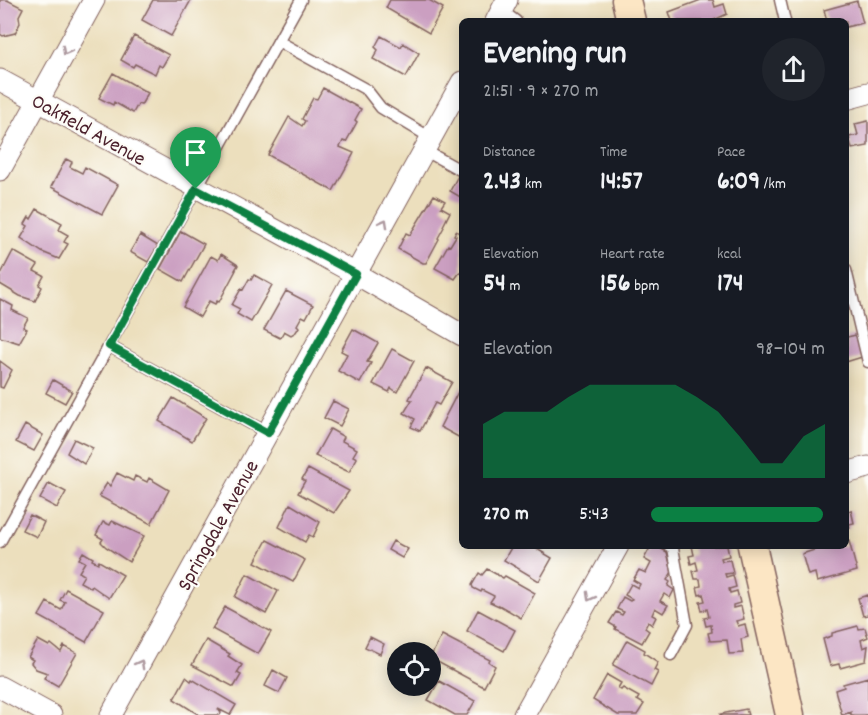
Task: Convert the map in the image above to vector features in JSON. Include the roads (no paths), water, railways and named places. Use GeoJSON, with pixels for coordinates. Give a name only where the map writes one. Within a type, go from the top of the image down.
{"type":"FeatureCollection","features":[{"type":"Feature","properties":{"kind":"main road"},"geometry":{"type":"LineString","coordinates":[[626,0],[630,18]]}},
{"type":"Feature","properties":{"kind":"main road"},"geometry":{"type":"LineString","coordinates":[[753,549],[790,715]]}},
{"type":"Feature","properties":{"kind":"street"},"geometry":{"type":"LineString","coordinates":[[0,170],[94,0]]}},
{"type":"Feature","properties":{"kind":"street","name":"Oakfield Avenue"},"geometry":{"type":"LineString","coordinates":[[0,80],[196,189],[356,274],[459,333]]}},
{"type":"Feature","properties":{"kind":"street","name":"Springdale Avenue"},"geometry":{"type":"LineString","coordinates":[[111,715],[459,87]]}},
{"type":"Feature","properties":{"kind":"street"},"geometry":{"type":"LineString","coordinates":[[849,98],[868,93]]}},
{"type":"Feature","properties":{"kind":"street"},"geometry":{"type":"LineString","coordinates":[[849,472],[868,467]]}},
{"type":"Feature","properties":{"kind":"street"},"geometry":{"type":"LineString","coordinates":[[524,715],[616,549]]}},
{"type":"Feature","properties":{"kind":"street"},"geometry":{"type":"LineString","coordinates":[[0,687],[51,715]]}},
{"type":"Feature","properties":{"kind":"lane"},"geometry":{"type":"LineString","coordinates":[[0,542],[301,0]]}},
{"type":"Feature","properties":{"kind":"lane"},"geometry":{"type":"LineString","coordinates":[[780,0],[784,18]]}},
{"type":"Feature","properties":{"kind":"lane"},"geometry":{"type":"LineString","coordinates":[[278,40],[367,90],[381,108],[459,169]]}},
{"type":"Feature","properties":{"kind":"lane"},"geometry":{"type":"LineString","coordinates":[[849,283],[868,362]]}},
{"type":"Feature","properties":{"kind":"lane"},"geometry":{"type":"LineString","coordinates":[[109,346],[268,433]]}},
{"type":"Feature","properties":{"kind":"lane"},"geometry":{"type":"LineString","coordinates":[[671,655],[687,625],[673,549]]}}]}
